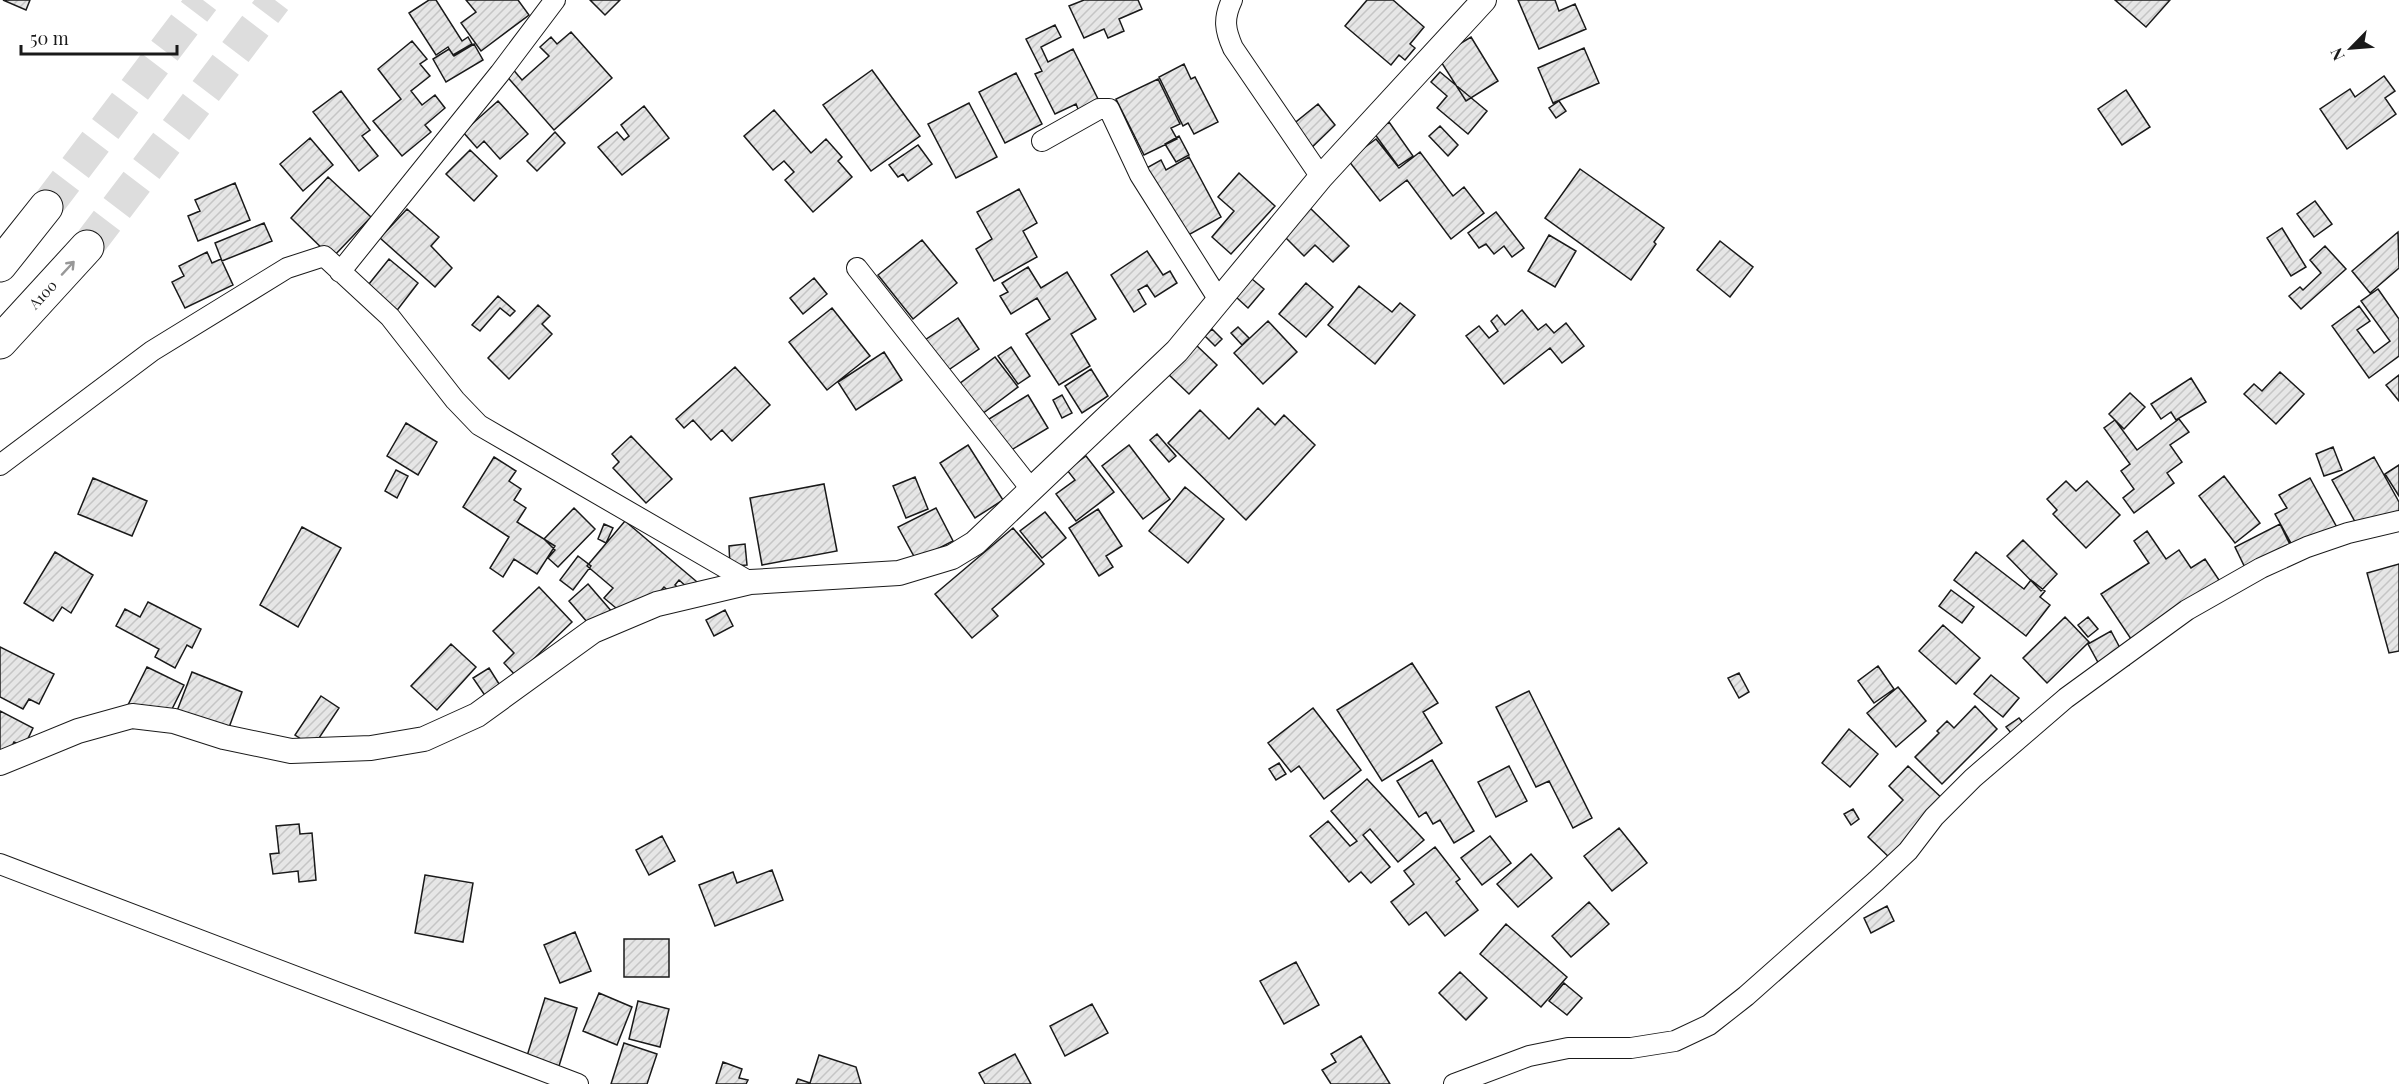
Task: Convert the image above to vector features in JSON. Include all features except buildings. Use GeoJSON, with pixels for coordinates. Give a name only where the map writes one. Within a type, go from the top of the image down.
{"type":"FeatureCollection","features":[{"type":"Feature","properties":{"kind":"highway"},"geometry":{"type":"LineString","coordinates":[[0,265],[46,207]]}},
{"type":"Feature","properties":{"kind":"highway","name":"A100"},"geometry":{"type":"LineString","coordinates":[[0,342],[87,247]]}},
{"type":"Feature","properties":{"kind":"street"},"geometry":{"type":"LineString","coordinates":[[340,272],[500,73],[555,0]]}},
{"type":"Feature","properties":{"kind":"street"},"geometry":{"type":"LineString","coordinates":[[1232,0],[1228,9],[1225,30],[1233,48],[1321,177]]}},
{"type":"Feature","properties":{"kind":"street"},"geometry":{"type":"LineString","coordinates":[[0,763],[78,731],[132,716],[174,721],[224,737],[291,751],[371,748],[424,739],[477,715],[593,631],[657,604],[750,582],[899,573],[952,557],[975,543],[1177,351],[1321,177],[1484,0]]}},
{"type":"Feature","properties":{"kind":"street"},"geometry":{"type":"LineString","coordinates":[[1042,141],[1099,109],[1109,109],[1140,175],[1219,300]]}},
{"type":"Feature","properties":{"kind":"street"},"geometry":{"type":"LineString","coordinates":[[0,465],[152,351],[287,268],[324,256],[390,317],[455,400],[479,425],[750,582]]}},
{"type":"Feature","properties":{"kind":"street"},"geometry":{"type":"LineString","coordinates":[[857,268],[1031,489]]}},
{"type":"Feature","properties":{"kind":"street"},"geometry":{"type":"LineString","coordinates":[[1454,1084],[1529,1056],[1568,1048],[1631,1048],[1675,1041],[1709,1025],[1746,996],[1876,881],[1908,851],[1934,817],[1973,778],[2066,698],[2187,610],[2261,567],[2328,540],[2399,521]]}},
{"type":"Feature","properties":{"kind":"street"},"geometry":{"type":"LineString","coordinates":[[0,864],[578,1084]]}},
{"type":"Feature","properties":{"kind":"tunnel"},"geometry":{"type":"LineString","coordinates":[[46,207],[203,0]]}},
{"type":"Feature","properties":{"kind":"tunnel"},"geometry":{"type":"LineString","coordinates":[[87,247],[275,0]]}}]}
